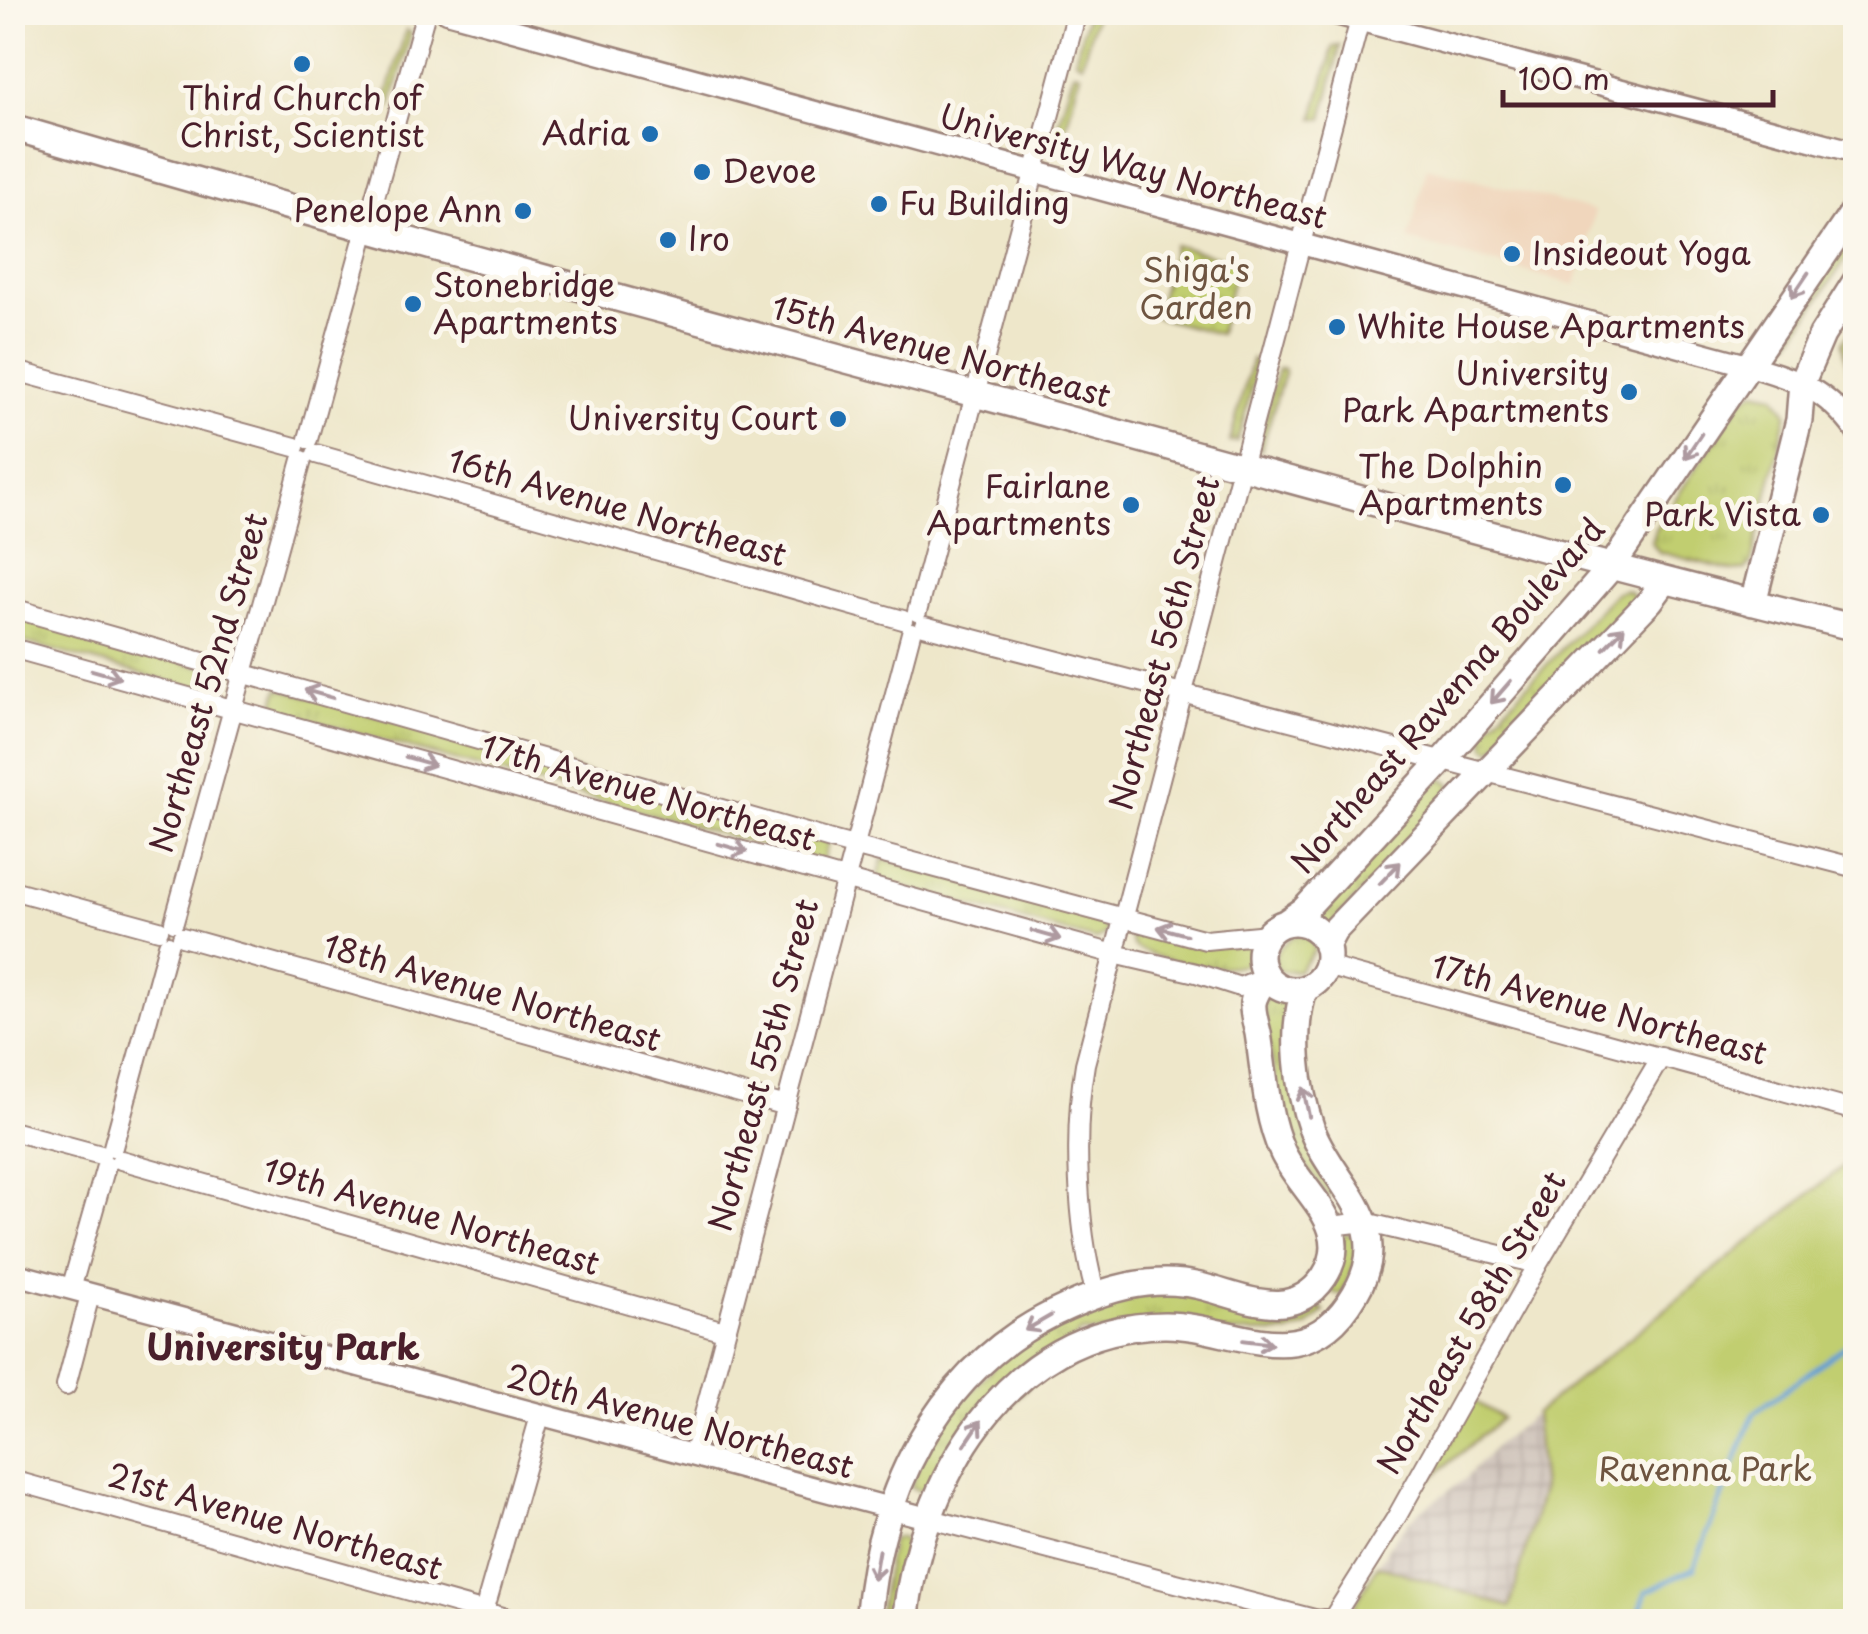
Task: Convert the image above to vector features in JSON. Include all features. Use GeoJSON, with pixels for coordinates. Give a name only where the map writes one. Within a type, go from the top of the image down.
{"type":"FeatureCollection","features":[{"type":"Feature","properties":{"kind":"main road","name":"15th Avenue Northeast"},"geometry":{"type":"LineString","coordinates":[[12,128],[364,230],[1241,469],[1665,582],[1856,628]]}},
{"type":"Feature","properties":{"kind":"main road","name":"Northeast Ravenna Boulevard"},"geometry":{"type":"LineString","coordinates":[[1276,929],[1304,910],[1442,761],[1612,566],[1856,208]]}},
{"type":"Feature","properties":{"kind":"main road"},"geometry":{"type":"LineString","coordinates":[[1754,603],[1800,420],[1802,382],[1822,335],[1856,281]]}},
{"type":"Feature","properties":{"kind":"main road"},"geometry":{"type":"LineString","coordinates":[[1326,956],[1312,927],[1298,922],[1276,929],[1260,951],[1266,976],[1288,990],[1305,988],[1321,976],[1334,931],[1665,582]]}},
{"type":"Feature","properties":{"kind":"main road"},"geometry":{"type":"LineString","coordinates":[[868,1622],[888,1508],[918,1442],[959,1385],[1011,1339],[1041,1320],[1096,1295],[1132,1284],[1167,1282],[1197,1286],[1264,1305],[1298,1299],[1324,1276],[1334,1243],[1332,1226],[1281,1150],[1246,995],[1266,976]]}},
{"type":"Feature","properties":{"kind":"main road"},"geometry":{"type":"LineString","coordinates":[[905,1622],[916,1551],[939,1488],[991,1408],[1032,1370],[1081,1342],[1135,1327],[1192,1326],[1258,1344],[1281,1344],[1325,1328],[1356,1293],[1365,1270],[1365,1222],[1356,1198],[1324,1155],[1312,1127],[1300,1072],[1297,1029],[1305,988]]}},
{"type":"Feature","properties":{"kind":"street","name":"Northeast 52nd Street"},"geometry":{"type":"LineString","coordinates":[[66,1386],[80,1292],[110,1157],[426,12]]}},
{"type":"Feature","properties":{"kind":"street","name":"University Way Northeast"},"geometry":{"type":"LineString","coordinates":[[447,12],[1802,382]]}},
{"type":"Feature","properties":{"kind":"street","name":"Northeast 55th Street"},"geometry":{"type":"LineString","coordinates":[[692,1456],[1077,12]]}},
{"type":"Feature","properties":{"kind":"street"},"geometry":{"type":"LineString","coordinates":[[1328,12],[1361,17],[1856,152]]}},
{"type":"Feature","properties":{"kind":"street","name":"Northeast 56th Street"},"geometry":{"type":"LineString","coordinates":[[1096,1295],[1086,1259],[1079,1108],[1085,1064],[1361,17]]}},
{"type":"Feature","properties":{"kind":"street","name":"16th Avenue Northeast"},"geometry":{"type":"LineString","coordinates":[[12,370],[914,623],[1856,868]]}},
{"type":"Feature","properties":{"kind":"street"},"geometry":{"type":"LineString","coordinates":[[1802,382],[1832,402],[1856,431]]}},
{"type":"Feature","properties":{"kind":"street","name":"17th Avenue Northeast"},"geometry":{"type":"LineString","coordinates":[[12,608],[854,846],[1206,940],[1276,929]]}},
{"type":"Feature","properties":{"kind":"street","name":"17th Avenue Northeast"},"geometry":{"type":"LineString","coordinates":[[12,648],[1114,954],[1196,972],[1246,995]]}},
{"type":"Feature","properties":{"kind":"street","name":"18th Avenue Northeast"},"geometry":{"type":"LineString","coordinates":[[12,890],[786,1106]]}},
{"type":"Feature","properties":{"kind":"street","name":"17th Avenue Northeast"},"geometry":{"type":"LineString","coordinates":[[1326,956],[1661,1057],[1856,1110]]}},
{"type":"Feature","properties":{"kind":"street","name":"Northeast 58th Street"},"geometry":{"type":"LineString","coordinates":[[1323,1620],[1396,1518],[1538,1264],[1661,1057]]}},
{"type":"Feature","properties":{"kind":"street","name":"19th Avenue Northeast"},"geometry":{"type":"LineString","coordinates":[[12,1131],[724,1331]]}},
{"type":"Feature","properties":{"kind":"street"},"geometry":{"type":"LineString","coordinates":[[1332,1226],[1365,1222],[1538,1264]]}},
{"type":"Feature","properties":{"kind":"street","name":"20th Avenue Northeast"},"geometry":{"type":"LineString","coordinates":[[12,1274],[1323,1620]]}},
{"type":"Feature","properties":{"kind":"street"},"geometry":{"type":"LineString","coordinates":[[482,1616],[540,1416]]}},
{"type":"Feature","properties":{"kind":"street","name":"21st Avenue Northeast"},"geometry":{"type":"LineString","coordinates":[[12,1480],[482,1616],[521,1622]]}},
{"type":"Feature","properties":{"kind":"shaded area"},"geometry":{"type":"Polygon","coordinates":[[[1427,167],[1595,211],[1576,285],[1408,240],[1427,167]]]}},
{"type":"Feature","properties":{"kind":"shaded area"},"geometry":{"type":"Polygon","coordinates":[[[1535,1414],[1542,1490],[1509,1608],[1378,1565],[1417,1513],[1465,1479],[1494,1447],[1535,1414]]]}},
{"type":"Feature","properties":{"kind":"green space"},"geometry":{"type":"Polygon","coordinates":[[[1088,13],[1096,13],[1082,63],[1075,59],[1088,13]]]}},
{"type":"Feature","properties":{"kind":"green space"},"geometry":{"type":"Polygon","coordinates":[[[406,30],[411,33],[391,106],[384,106],[406,30]]]}},
{"type":"Feature","properties":{"kind":"green space"},"geometry":{"type":"Polygon","coordinates":[[[1340,46],[1323,119],[1314,118],[1333,47],[1340,46]]]}},
{"type":"Feature","properties":{"kind":"green space"},"geometry":{"type":"Polygon","coordinates":[[[1074,71],[1080,73],[1061,146],[1052,145],[1074,71]]]}},
{"type":"Feature","properties":{"kind":"green space"},"geometry":{"type":"Polygon","coordinates":[[[1855,222],[1855,245],[1791,341],[1779,337],[1855,222]]]}},
{"type":"Feature","properties":{"kind":"green space","name":"Shiga's Garden"},"geometry":{"type":"Polygon","coordinates":[[[1174,245],[1237,262],[1219,334],[1155,317],[1174,245]]]}},
{"type":"Feature","properties":{"kind":"green space"},"geometry":{"type":"Polygon","coordinates":[[[1855,323],[1855,382],[1848,370],[1843,342],[1855,323]]]}},
{"type":"Feature","properties":{"kind":"green space"},"geometry":{"type":"Polygon","coordinates":[[[1252,359],[1258,363],[1239,436],[1237,441],[1230,442],[1252,359]]]}},
{"type":"Feature","properties":{"kind":"green space"},"geometry":{"type":"Polygon","coordinates":[[[1283,368],[1261,450],[1258,444],[1278,369],[1283,368]]]}},
{"type":"Feature","properties":{"kind":"green space"},"geometry":{"type":"Polygon","coordinates":[[[1755,391],[1775,395],[1787,413],[1751,563],[1745,570],[1733,571],[1659,552],[1651,541],[1655,529],[1742,400],[1755,391]]]}},
{"type":"Feature","properties":{"kind":"green space"},"geometry":{"type":"Polygon","coordinates":[[[1624,590],[1634,600],[1492,750],[1485,747],[1483,732],[1616,592],[1624,590]]]}},
{"type":"Feature","properties":{"kind":"green space"},"geometry":{"type":"Polygon","coordinates":[[[12,615],[217,671],[211,693],[13,639],[12,615]]]}},
{"type":"Feature","properties":{"kind":"green space"},"geometry":{"type":"Polygon","coordinates":[[[279,688],[829,841],[823,862],[273,710],[279,688]]]}},
{"type":"Feature","properties":{"kind":"green space"},"geometry":{"type":"Polygon","coordinates":[[[1444,779],[1451,784],[1453,793],[1328,928],[1312,912],[1444,779]]]}},
{"type":"Feature","properties":{"kind":"green space"},"geometry":{"type":"Polygon","coordinates":[[[883,859],[1103,920],[1105,934],[1096,940],[877,880],[883,859]]]}},
{"type":"Feature","properties":{"kind":"green space"},"geometry":{"type":"Polygon","coordinates":[[[1136,929],[1230,946],[1251,945],[1246,964],[1189,964],[1134,947],[1130,938],[1136,929]]]}},
{"type":"Feature","properties":{"kind":"green space"},"geometry":{"type":"Polygon","coordinates":[[[1299,931],[1310,937],[1315,950],[1298,971],[1280,971],[1273,964],[1277,950],[1299,931]]]}},
{"type":"Feature","properties":{"kind":"green space"},"geometry":{"type":"Polygon","coordinates":[[[1291,991],[1289,1013],[1336,1189],[1329,1197],[1286,1139],[1263,1010],[1267,993],[1291,991]]]}},
{"type":"Feature","properties":{"kind":"green space","name":"Ravenna Park"},"geometry":{"type":"Polygon","coordinates":[[[1855,1157],[1855,1621],[1345,1621],[1378,1565],[1510,1607],[1542,1490],[1535,1414],[1855,1157]]]}},
{"type":"Feature","properties":{"kind":"green space"},"geometry":{"type":"Polygon","coordinates":[[[1344,1233],[1356,1236],[1357,1259],[1342,1294],[1336,1294],[1329,1289],[1344,1233]]]}},
{"type":"Feature","properties":{"kind":"green space"},"geometry":{"type":"Polygon","coordinates":[[[1153,1291],[1316,1301],[1324,1312],[1306,1327],[1289,1333],[1081,1332],[929,1489],[922,1492],[911,1487],[927,1441],[1006,1353],[1074,1313],[1153,1291]]]}},
{"type":"Feature","properties":{"kind":"green space"},"geometry":{"type":"Polygon","coordinates":[[[1474,1401],[1502,1418],[1429,1480],[1474,1401]]]}},
{"type":"Feature","properties":{"kind":"green space"},"geometry":{"type":"Polygon","coordinates":[[[900,1537],[908,1544],[900,1621],[877,1622],[892,1539],[900,1537]]]}},
{"type":"Feature","properties":{"kind":"waterway"},"geometry":{"type":"LineString","coordinates":[[1636,1622],[1646,1592],[1694,1568],[1754,1413],[1856,1338]]}},
{"type":"Feature","properties":{"kind":"place","name":"Third Church of Christ, Scientist"},"geometry":{"type":"Point","coordinates":[302,64]}},
{"type":"Feature","properties":{"kind":"place","name":"Adria"},"geometry":{"type":"Point","coordinates":[650,134]}},
{"type":"Feature","properties":{"kind":"place","name":"Devoe"},"geometry":{"type":"Point","coordinates":[702,172]}},
{"type":"Feature","properties":{"kind":"place","name":"Fu Building"},"geometry":{"type":"Point","coordinates":[879,204]}},
{"type":"Feature","properties":{"kind":"place","name":"Penelope Ann"},"geometry":{"type":"Point","coordinates":[523,211]}},
{"type":"Feature","properties":{"kind":"place","name":"Iro"},"geometry":{"type":"Point","coordinates":[668,240]}},
{"type":"Feature","properties":{"kind":"place","name":"Insideout Yoga"},"geometry":{"type":"Point","coordinates":[1512,254]}},
{"type":"Feature","properties":{"kind":"place","name":"Stonebridge Apartments"},"geometry":{"type":"Point","coordinates":[413,304]}},
{"type":"Feature","properties":{"kind":"place","name":"White House Apartments"},"geometry":{"type":"Point","coordinates":[1337,327]}},
{"type":"Feature","properties":{"kind":"place","name":"University Park Apartments"},"geometry":{"type":"Point","coordinates":[1629,392]}},
{"type":"Feature","properties":{"kind":"place","name":"University Court"},"geometry":{"type":"Point","coordinates":[838,419]}},
{"type":"Feature","properties":{"kind":"place","name":"The Dolphin Apartments"},"geometry":{"type":"Point","coordinates":[1563,485]}},
{"type":"Feature","properties":{"kind":"place","name":"Fairlane Apartments"},"geometry":{"type":"Point","coordinates":[1131,505]}},
{"type":"Feature","properties":{"kind":"place","name":"Park Vista"},"geometry":{"type":"Point","coordinates":[1821,515]}},
{"type":"Feature","properties":{"kind":"district","name":"University Park"},"geometry":{"type":"Point","coordinates":[283,1348]}}]}
